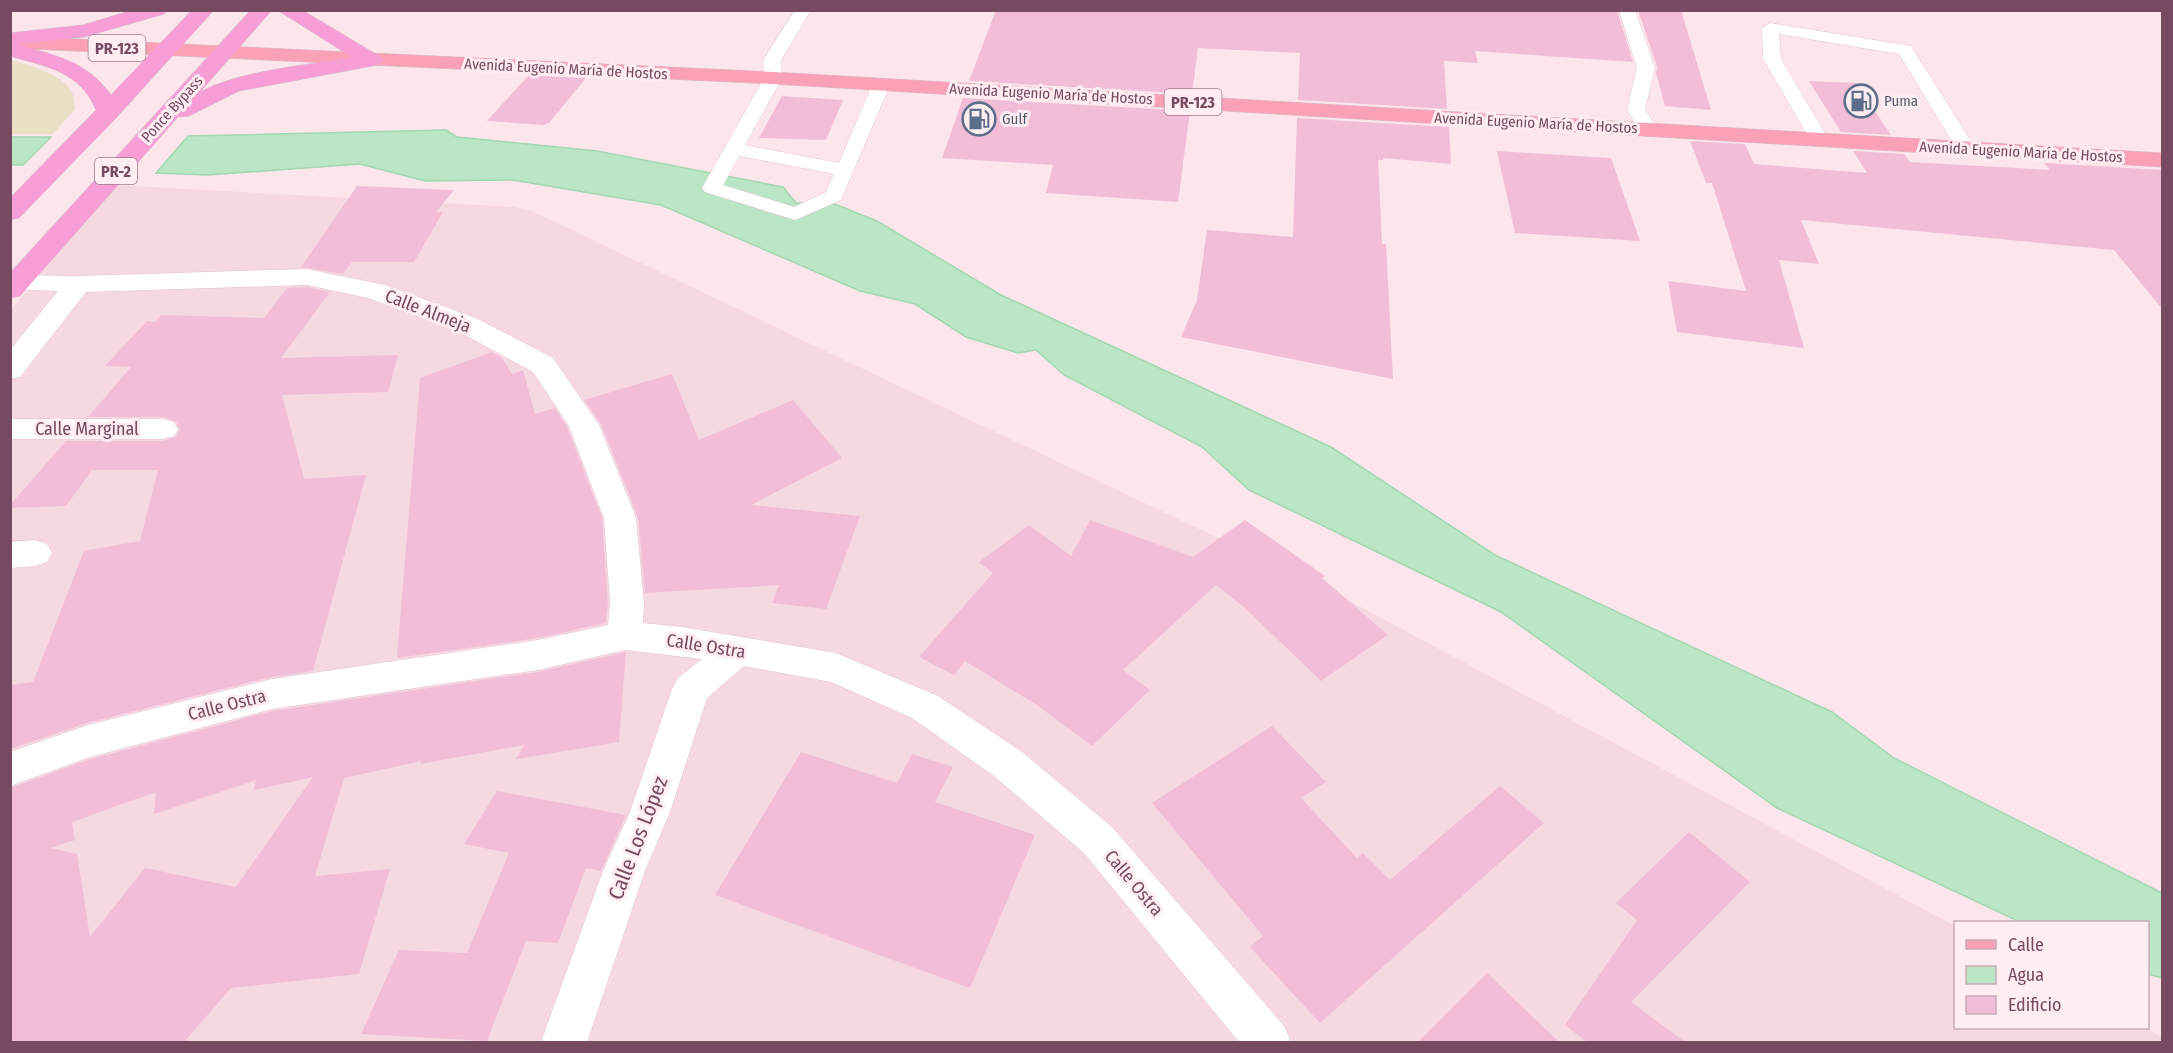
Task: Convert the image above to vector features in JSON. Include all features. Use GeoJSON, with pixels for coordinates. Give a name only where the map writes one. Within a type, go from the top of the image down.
{"type":"FeatureCollection","features":[{"type":"Feature","properties":{"kind":"highway"},"geometry":{"type":"LineString","coordinates":[[10,41],[84,32],[157,10]]}},
{"type":"Feature","properties":{"kind":"highway","name":"PR-2"},"geometry":{"type":"LineString","coordinates":[[10,213],[169,50],[204,10]]}},
{"type":"Feature","properties":{"kind":"highway","name":"Ponce Bypass"},"geometry":{"type":"LineString","coordinates":[[13,286],[262,10]]}},
{"type":"Feature","properties":{"kind":"highway"},"geometry":{"type":"LineString","coordinates":[[288,10],[372,60]]}},
{"type":"Feature","properties":{"kind":"highway"},"geometry":{"type":"LineString","coordinates":[[10,49],[81,72],[102,95],[108,113]]}},
{"type":"Feature","properties":{"kind":"highway"},"geometry":{"type":"LineString","coordinates":[[159,124],[216,92],[235,85],[372,60]]}},
{"type":"Feature","properties":{"kind":"main road","name":"Avenida Eugenio María de Hostos"},"geometry":{"type":"LineString","coordinates":[[10,41],[773,78],[2163,160]]}},
{"type":"Feature","properties":{"kind":"street","name":"Calle Almeja"},"geometry":{"type":"LineString","coordinates":[[13,286],[307,277],[375,291],[468,325],[543,365],[584,425],[620,518],[627,603],[625,636]]}},
{"type":"Feature","properties":{"kind":"street"},"geometry":{"type":"LineString","coordinates":[[10,370],[78,284]]}},
{"type":"Feature","properties":{"kind":"street","name":"Calle Marginal"},"geometry":{"type":"LineString","coordinates":[[10,429],[163,429]]}},
{"type":"Feature","properties":{"kind":"street","name":"Calle Ostra"},"geometry":{"type":"LineString","coordinates":[[10,769],[88,741],[272,694],[538,655],[625,636],[682,641],[837,668],[925,707],[1008,764],[1098,840],[1268,1042]]}},
{"type":"Feature","properties":{"kind":"street","name":"Calle Los López"},"geometry":{"type":"LineString","coordinates":[[564,1042],[624,871],[654,801],[691,688],[737,651]]}},
{"type":"Feature","properties":{"kind":"lane"},"geometry":{"type":"LineString","coordinates":[[803,10],[772,60],[773,78],[712,188],[795,214],[834,196],[880,85]]}},
{"type":"Feature","properties":{"kind":"lane"},"geometry":{"type":"LineString","coordinates":[[1627,10],[1646,68],[1636,109],[1648,129]]}},
{"type":"Feature","properties":{"kind":"lane"},"geometry":{"type":"LineString","coordinates":[[1820,140],[1772,59],[1770,28],[1905,50],[1966,148]]}},
{"type":"Feature","properties":{"kind":"lane"},"geometry":{"type":"LineString","coordinates":[[733,149],[846,170]]}},
{"type":"Feature","properties":{"kind":"shaded area"},"geometry":{"type":"Polygon","coordinates":[[[11,60],[55,76],[69,88],[73,95],[75,109],[53,134],[11,134],[11,60]]]}},
{"type":"Feature","properties":{"kind":"shaded area"},"geometry":{"type":"Polygon","coordinates":[[[115,185],[513,207],[532,211],[1346,599],[1954,925],[1954,1029],[2147,1029],[2162,1037],[2162,1042],[11,1042],[11,310],[115,185]]]}},
{"type":"Feature","properties":{"kind":"water"},"geometry":{"type":"Polygon","coordinates":[[[446,130],[457,137],[597,151],[783,187],[796,203],[832,203],[877,221],[1001,295],[1331,447],[1495,555],[1832,712],[1894,758],[2162,893],[2162,978],[2149,974],[2149,921],[2018,921],[1777,808],[1501,612],[1249,490],[1202,447],[1064,375],[1036,350],[1018,353],[966,337],[915,304],[860,291],[661,205],[513,180],[425,181],[360,164],[208,175],[156,173],[188,136],[446,130]]]}},
{"type":"Feature","properties":{"kind":"water"},"geometry":{"type":"Polygon","coordinates":[[[10,137],[51,137],[23,165],[11,165],[10,137]]]}},
{"type":"Feature","properties":{"kind":"building"},"geometry":{"type":"Polygon","coordinates":[[[996,10],[1617,10],[1633,62],[1475,51],[1478,63],[1444,61],[1447,109],[1298,100],[1300,53],[1198,48],[1192,94],[969,81],[996,10]]]}},
{"type":"Feature","properties":{"kind":"building"},"geometry":{"type":"Polygon","coordinates":[[[1638,10],[1681,10],[1711,110],[1665,106],[1656,73],[1657,67],[1638,10]]]}},
{"type":"Feature","properties":{"kind":"building"},"geometry":{"type":"Polygon","coordinates":[[[529,75],[586,78],[549,123],[544,125],[487,121],[529,75]]]}},
{"type":"Feature","properties":{"kind":"building"},"geometry":{"type":"Polygon","coordinates":[[[1809,81],[1856,83],[1891,135],[1841,132],[1809,81]]]}},
{"type":"Feature","properties":{"kind":"building"},"geometry":{"type":"Polygon","coordinates":[[[782,96],[843,100],[826,140],[759,138],[782,96]]]}},
{"type":"Feature","properties":{"kind":"building"},"geometry":{"type":"Polygon","coordinates":[[[963,98],[1190,111],[1178,202],[1046,193],[1053,165],[942,158],[963,98]]]}},
{"type":"Feature","properties":{"kind":"building"},"geometry":{"type":"Polygon","coordinates":[[[1297,118],[1449,127],[1451,164],[1383,158],[1383,160],[1378,160],[1382,244],[1386,244],[1393,379],[1181,337],[1197,300],[1207,230],[1293,237],[1297,118]]]}},
{"type":"Feature","properties":{"kind":"building"},"geometry":{"type":"Polygon","coordinates":[[[1690,141],[1745,144],[1754,164],[1867,173],[1853,151],[1904,154],[1910,162],[2050,170],[2044,163],[2163,170],[2163,310],[2114,250],[1801,220],[1819,264],[1779,260],[1804,348],[1677,332],[1668,281],[1746,291],[1712,183],[1706,183],[1690,141]]]}},
{"type":"Feature","properties":{"kind":"building"},"geometry":{"type":"Polygon","coordinates":[[[1497,151],[1611,158],[1640,241],[1515,233],[1497,151]]]}},
{"type":"Feature","properties":{"kind":"building"},"geometry":{"type":"Polygon","coordinates":[[[357,186],[454,190],[436,212],[443,212],[414,262],[352,262],[343,274],[301,267],[357,186]]]}},
{"type":"Feature","properties":{"kind":"building"},"geometry":{"type":"Polygon","coordinates":[[[307,287],[330,292],[281,358],[398,355],[388,392],[282,395],[304,479],[366,475],[313,671],[271,677],[87,723],[10,749],[10,685],[33,682],[84,551],[140,541],[158,470],[92,470],[66,506],[10,508],[10,505],[66,441],[163,441],[176,437],[180,430],[176,421],[164,417],[88,417],[131,367],[105,366],[147,321],[155,322],[161,315],[264,318],[287,288],[307,287]]]}},
{"type":"Feature","properties":{"kind":"building"},"geometry":{"type":"Polygon","coordinates":[[[492,352],[502,358],[512,374],[523,370],[535,414],[555,408],[567,427],[602,518],[608,603],[606,623],[538,638],[397,658],[420,378],[492,352]]]}},
{"type":"Feature","properties":{"kind":"building"},"geometry":{"type":"Polygon","coordinates":[[[672,374],[699,440],[793,400],[842,458],[751,505],[860,516],[826,609],[772,603],[779,585],[645,593],[638,517],[601,424],[584,400],[672,374]]]}},
{"type":"Feature","properties":{"kind":"building"},"geometry":{"type":"Polygon","coordinates":[[[1090,520],[1193,557],[1245,520],[1325,576],[1322,578],[1388,635],[1321,681],[1245,608],[1216,585],[1123,670],[1150,690],[1092,746],[1037,705],[965,661],[954,675],[919,657],[993,573],[979,562],[1029,525],[1071,556],[1090,520]]]}},
{"type":"Feature","properties":{"kind":"building"},"geometry":{"type":"Polygon","coordinates":[[[626,652],[619,742],[516,759],[524,745],[420,764],[421,761],[344,778],[315,876],[390,869],[359,974],[231,988],[184,1042],[10,1042],[10,788],[91,759],[272,711],[538,672],[626,652]],[[313,777],[254,790],[256,780],[154,814],[156,792],[72,822],[75,840],[50,848],[77,854],[90,937],[145,868],[236,887],[313,777]]]}},
{"type":"Feature","properties":{"kind":"building"},"geometry":{"type":"Polygon","coordinates":[[[1272,726],[1326,782],[1301,798],[1357,858],[1363,853],[1390,880],[1500,786],[1544,823],[1320,1023],[1250,947],[1263,936],[1152,803],[1272,726]]]}},
{"type":"Feature","properties":{"kind":"building"},"geometry":{"type":"Polygon","coordinates":[[[801,752],[897,783],[912,754],[953,767],[935,802],[1035,835],[970,988],[715,895],[801,752]]]}},
{"type":"Feature","properties":{"kind":"building"},"geometry":{"type":"Polygon","coordinates":[[[497,791],[626,815],[601,871],[586,868],[558,943],[526,941],[487,1041],[361,1034],[399,950],[467,953],[509,853],[464,844],[497,791]]]}},
{"type":"Feature","properties":{"kind":"building"},"geometry":{"type":"Polygon","coordinates":[[[1689,832],[1750,882],[1631,1002],[1685,1042],[1587,1042],[1565,1025],[1637,920],[1616,903],[1689,832]]]}},
{"type":"Feature","properties":{"kind":"building"},"geometry":{"type":"Polygon","coordinates":[[[1487,973],[1559,1042],[1418,1042],[1487,973]]]}},
{"type":"Feature","properties":{"kind":"place","name":"Puma"},"geometry":{"type":"Point","coordinates":[1861,101]}},
{"type":"Feature","properties":{"kind":"place","name":"Gulf"},"geometry":{"type":"Point","coordinates":[979,119]}}]}
